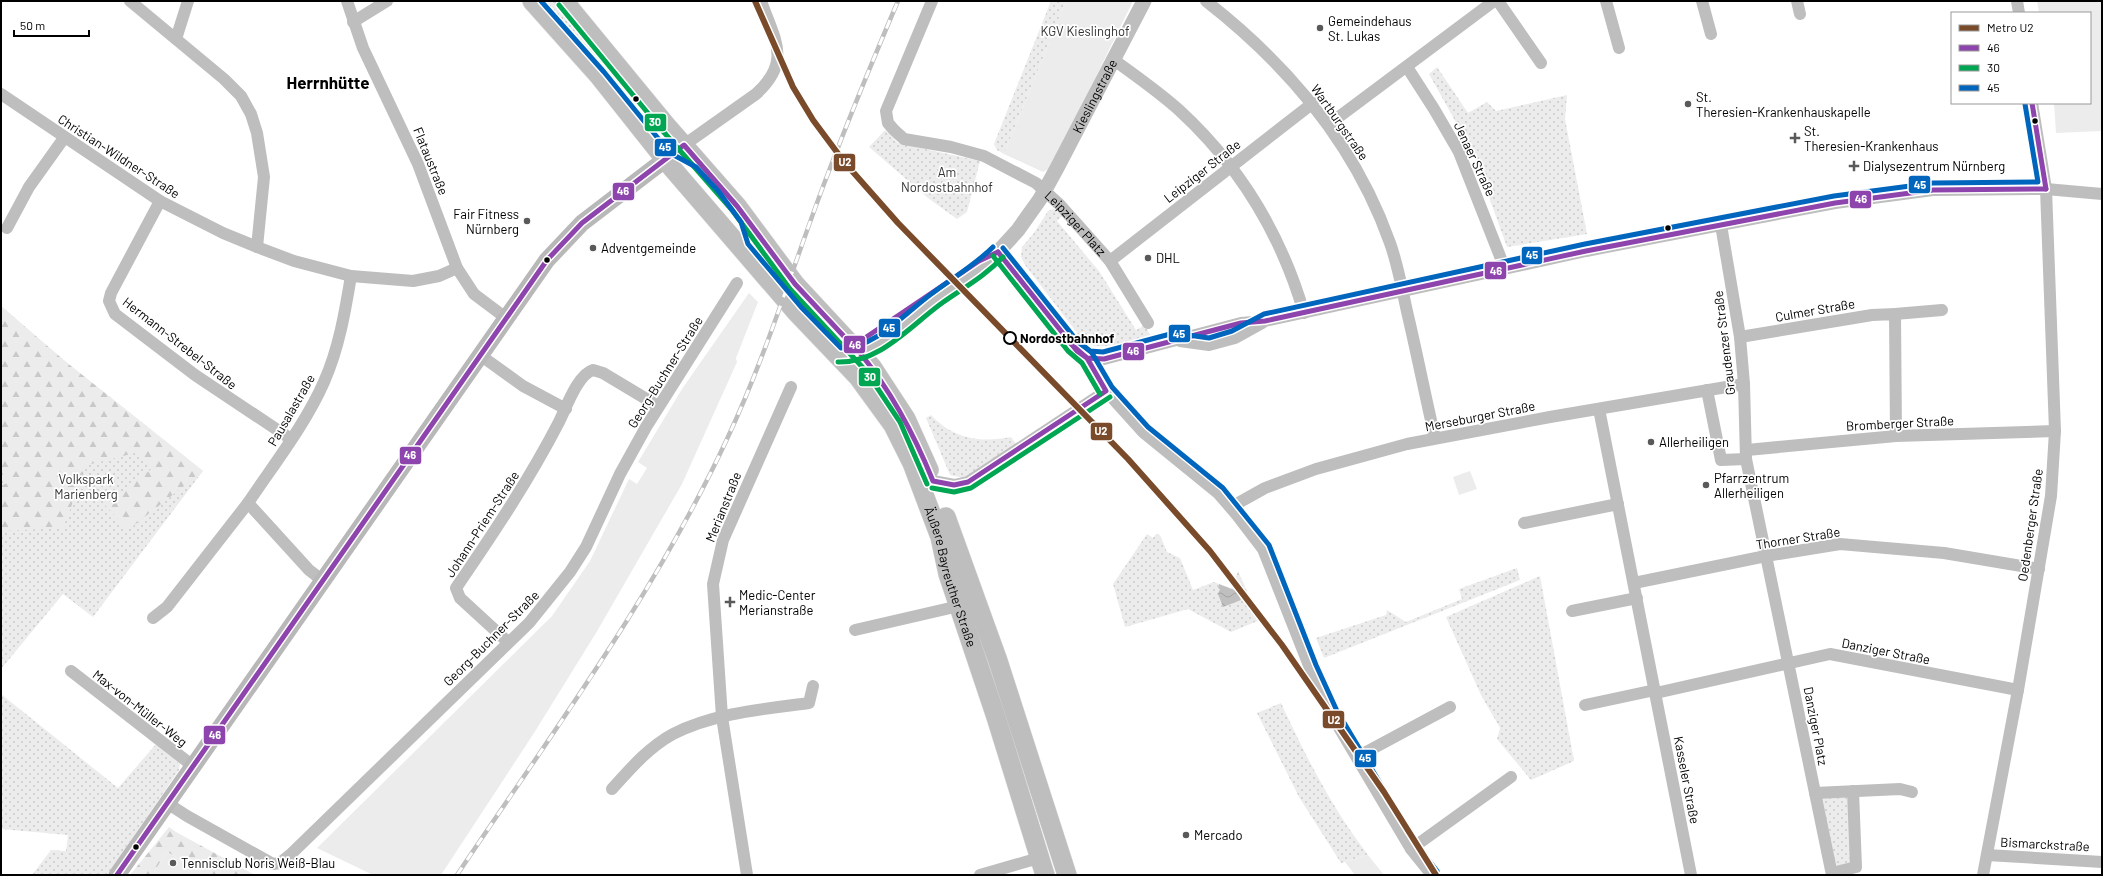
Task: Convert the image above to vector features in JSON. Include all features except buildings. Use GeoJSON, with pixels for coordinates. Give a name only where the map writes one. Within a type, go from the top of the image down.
{"type":"FeatureCollection","features":[{"type":"Feature","properties":{"kind":"main road","name":"Äußere Bayreuther Straße"},"geometry":{"type":"LineString","coordinates":[[532,1],[590,66],[665,159],[796,312],[850,351],[875,398],[905,447],[940,537],[959,606],[996,717],[1042,866]]}},
{"type":"Feature","properties":{"kind":"main road","name":"Äußere Bayreuther Straße"},"geometry":{"type":"LineString","coordinates":[[564,1],[643,97],[737,206],[795,284],[850,351],[883,383],[906,419],[932,480],[998,661],[1067,875]]}},
{"type":"Feature","properties":{"kind":"main road"},"geometry":{"type":"LineString","coordinates":[[626,110],[638,106],[643,97]]}},
{"type":"Feature","properties":{"kind":"main road"},"geometry":{"type":"LineString","coordinates":[[117,875],[547,260],[568,236],[598,209],[684,145]]}},
{"type":"Feature","properties":{"kind":"street"},"geometry":{"type":"LineString","coordinates":[[130,1],[224,79],[241,96],[251,114],[257,133],[264,177],[257,247]]}},
{"type":"Feature","properties":{"kind":"street"},"geometry":{"type":"LineString","coordinates":[[176,39],[188,1]]}},
{"type":"Feature","properties":{"kind":"street","name":"Flataustraße"},"geometry":{"type":"LineString","coordinates":[[347,1],[363,48],[415,157],[457,268],[474,294],[506,318]]}},
{"type":"Feature","properties":{"kind":"street"},"geometry":{"type":"LineString","coordinates":[[353,22],[387,1]]}},
{"type":"Feature","properties":{"kind":"street"},"geometry":{"type":"LineString","coordinates":[[684,145],[756,94],[766,85],[775,71],[778,60],[777,46],[761,1]]}},
{"type":"Feature","properties":{"kind":"street"},"geometry":{"type":"LineString","coordinates":[[932,1],[886,112],[888,123],[904,139],[951,147],[984,156],[1025,177],[1045,190]]}},
{"type":"Feature","properties":{"kind":"street","name":"Kieslingstraße"},"geometry":{"type":"LineString","coordinates":[[1045,190],[1144,1]]}},
{"type":"Feature","properties":{"kind":"street","name":"Wartburgstraße"},"geometry":{"type":"LineString","coordinates":[[1206,1],[1263,50],[1312,103],[1354,166],[1373,203],[1390,244],[1435,438]]}},
{"type":"Feature","properties":{"kind":"street"},"geometry":{"type":"LineString","coordinates":[[1328,125],[1494,1]]}},
{"type":"Feature","properties":{"kind":"street"},"geometry":{"type":"LineString","coordinates":[[1498,1],[1540,63]]}},
{"type":"Feature","properties":{"kind":"street"},"geometry":{"type":"LineString","coordinates":[[1606,1],[1618,48]]}},
{"type":"Feature","properties":{"kind":"street"},"geometry":{"type":"LineString","coordinates":[[1702,1],[1711,34]]}},
{"type":"Feature","properties":{"kind":"street"},"geometry":{"type":"LineString","coordinates":[[1797,1],[1800,14]]}},
{"type":"Feature","properties":{"kind":"street"},"geometry":{"type":"LineString","coordinates":[[2017,1],[2019,12]]}},
{"type":"Feature","properties":{"kind":"street"},"geometry":{"type":"LineString","coordinates":[[1114,60],[1178,109],[1208,138],[1231,166],[1260,207],[1279,243],[1296,285],[1304,313]]}},
{"type":"Feature","properties":{"kind":"street","name":"Jenaer Straße"},"geometry":{"type":"LineString","coordinates":[[1407,67],[1459,152],[1505,269]]}},
{"type":"Feature","properties":{"kind":"street","name":"Christian-Wildner-Straße"},"geometry":{"type":"LineString","coordinates":[[1,94],[160,202],[223,233],[257,247],[294,261],[351,276],[413,280],[439,276],[457,268]]}},
{"type":"Feature","properties":{"kind":"street","name":"Leipziger Straße"},"geometry":{"type":"LineString","coordinates":[[1110,261],[1312,103]]}},
{"type":"Feature","properties":{"kind":"street","name":"Oedenberger Straße"},"geometry":{"type":"LineString","coordinates":[[1983,875],[2018,690],[2051,496],[2055,431],[2046,189],[2032,104]]}},
{"type":"Feature","properties":{"kind":"street"},"geometry":{"type":"LineString","coordinates":[[7,228],[29,187],[64,138]]}},
{"type":"Feature","properties":{"kind":"street"},"geometry":{"type":"LineString","coordinates":[[1087,358],[1104,359],[1175,340],[1209,345],[1235,338],[1265,321],[1505,269],[1835,203],[1909,192],[2046,189],[2102,194]]}},
{"type":"Feature","properties":{"kind":"street","name":"Leipziger Platz"},"geometry":{"type":"LineString","coordinates":[[850,351],[909,321],[987,264],[1026,219],[1045,190],[1082,228],[1110,261],[1148,323]]}},
{"type":"Feature","properties":{"kind":"street","name":"Hermann-Strebel-Straße"},"geometry":{"type":"LineString","coordinates":[[160,202],[111,293],[111,308],[115,314],[195,375],[291,439]]}},
{"type":"Feature","properties":{"kind":"street","name":"Graudenzer Straße"},"geometry":{"type":"LineString","coordinates":[[1721,225],[1740,337],[1744,384],[1746,454],[1789,664]]}},
{"type":"Feature","properties":{"kind":"street"},"geometry":{"type":"LineString","coordinates":[[998,252],[1073,347],[1087,358],[1106,390],[1151,441],[1218,494],[1231,507],[1263,549],[1331,714],[1411,848],[1432,875]]}},
{"type":"Feature","properties":{"kind":"street","name":"Pausalastraße"},"geometry":{"type":"LineString","coordinates":[[153,618],[167,607],[248,503],[307,414],[324,382],[334,355],[343,326],[351,276]]}},
{"type":"Feature","properties":{"kind":"street","name":"Georg-Buchner-Straße"},"geometry":{"type":"LineString","coordinates":[[167,803],[266,861],[273,864],[280,863],[326,821],[546,604],[586,547],[620,474],[658,406],[737,283]]}},
{"type":"Feature","properties":{"kind":"street","name":"Culmer Straße"},"geometry":{"type":"LineString","coordinates":[[1740,337],[1872,315],[1942,310]]}},
{"type":"Feature","properties":{"kind":"street"},"geometry":{"type":"LineString","coordinates":[[1895,314],[1896,436]]}},
{"type":"Feature","properties":{"kind":"street"},"geometry":{"type":"LineString","coordinates":[[480,355],[523,386],[566,409],[582,376],[593,370],[603,373],[658,406]]}},
{"type":"Feature","properties":{"kind":"street","name":"Merseburger Straße"},"geometry":{"type":"LineString","coordinates":[[1231,507],[1265,488],[1316,469],[1407,444],[1744,384]]}},
{"type":"Feature","properties":{"kind":"street","name":"Merianstraße"},"geometry":{"type":"LineString","coordinates":[[747,875],[722,717],[713,584],[722,540],[791,387]]}},
{"type":"Feature","properties":{"kind":"street"},"geometry":{"type":"LineString","coordinates":[[932,480],[954,485],[968,482],[1106,390]]}},
{"type":"Feature","properties":{"kind":"street","name":"Graudenzer Straße"},"geometry":{"type":"LineString","coordinates":[[1707,390],[1721,460],[1746,454]]}},
{"type":"Feature","properties":{"kind":"street","name":"Johann-Priem-Straße"},"geometry":{"type":"LineString","coordinates":[[508,642],[460,598],[456,588],[520,492],[566,409]]}},
{"type":"Feature","properties":{"kind":"street","name":"Kasseler Straße"},"geometry":{"type":"LineString","coordinates":[[1599,409],[1691,875]]}},
{"type":"Feature","properties":{"kind":"street","name":"Bromberger Straße"},"geometry":{"type":"LineString","coordinates":[[1746,454],[1896,436],[2055,431]]}},
{"type":"Feature","properties":{"kind":"street"},"geometry":{"type":"LineString","coordinates":[[248,503],[309,570],[322,580]]}},
{"type":"Feature","properties":{"kind":"street"},"geometry":{"type":"LineString","coordinates":[[1524,523],[1618,504]]}},
{"type":"Feature","properties":{"kind":"street","name":"Thorner Straße"},"geometry":{"type":"LineString","coordinates":[[1634,583],[1766,556],[1840,544],[1944,553],[2039,569]]}},
{"type":"Feature","properties":{"kind":"street"},"geometry":{"type":"LineString","coordinates":[[1572,611],[1637,598]]}},
{"type":"Feature","properties":{"kind":"street"},"geometry":{"type":"LineString","coordinates":[[855,630],[959,606]]}},
{"type":"Feature","properties":{"kind":"street","name":"Danziger Straße"},"geometry":{"type":"LineString","coordinates":[[1656,692],[1830,654],[2018,690]]}},
{"type":"Feature","properties":{"kind":"street","name":"Danziger Platz"},"geometry":{"type":"LineString","coordinates":[[1789,664],[1832,874],[1856,867],[1853,791]]}},
{"type":"Feature","properties":{"kind":"street","name":"Max-von-Müller-Weg"},"geometry":{"type":"LineString","coordinates":[[71,671],[192,766]]}},
{"type":"Feature","properties":{"kind":"street"},"geometry":{"type":"LineString","coordinates":[[612,789],[629,770],[666,739],[695,725],[722,717],[763,709],[809,703],[813,686]]}},
{"type":"Feature","properties":{"kind":"street"},"geometry":{"type":"LineString","coordinates":[[1585,705],[1656,692]]}},
{"type":"Feature","properties":{"kind":"street"},"geometry":{"type":"LineString","coordinates":[[1357,757],[1450,707]]}},
{"type":"Feature","properties":{"kind":"street"},"geometry":{"type":"LineString","coordinates":[[1411,848],[1511,777]]}},
{"type":"Feature","properties":{"kind":"street"},"geometry":{"type":"LineString","coordinates":[[1815,793],[1900,789],[1912,792]]}},
{"type":"Feature","properties":{"kind":"street","name":"Bismarckstraße"},"geometry":{"type":"LineString","coordinates":[[1987,855],[2102,862]]}},
{"type":"Feature","properties":{"kind":"street"},"geometry":{"type":"LineString","coordinates":[[980,875],[1042,866]]}},
{"type":"Feature","properties":{"kind":"green space"},"geometry":{"type":"Polygon","coordinates":[[[538,1],[560,1],[635,100],[630,100],[538,1]]]}},
{"type":"Feature","properties":{"kind":"green space"},"geometry":{"type":"Polygon","coordinates":[[[1051,1],[1066,1],[1004,154],[997,150],[994,144],[1051,1]]]}},
{"type":"Feature","properties":{"kind":"green space","name":"KGV Kieslinghof"},"geometry":{"type":"Polygon","coordinates":[[[1066,1],[1133,1],[1051,168],[1043,172],[1004,154],[1066,1]]]}},
{"type":"Feature","properties":{"kind":"green space"},"geometry":{"type":"Polygon","coordinates":[[[2037,1],[2102,1],[2102,131],[2056,133],[2054,104],[2091,104],[2091,12],[2039,12],[2037,1]]]}},
{"type":"Feature","properties":{"kind":"green space"},"geometry":{"type":"Polygon","coordinates":[[[1437,67],[1468,113],[1487,102],[1496,111],[1567,95],[1565,119],[1587,234],[1507,247],[1473,153],[1429,74],[1437,67]]]}},
{"type":"Feature","properties":{"kind":"green space"},"geometry":{"type":"Polygon","coordinates":[[[645,108],[663,127],[655,133],[640,114],[645,108]]]}},
{"type":"Feature","properties":{"kind":"green space","name":"Am Nordostbahnhof"},"geometry":{"type":"Polygon","coordinates":[[[885,130],[898,143],[980,161],[967,212],[957,219],[928,198],[869,147],[885,130]]]}},
{"type":"Feature","properties":{"kind":"green space"},"geometry":{"type":"Polygon","coordinates":[[[1054,209],[1062,216],[1057,221],[1099,271],[1136,330],[1145,325],[1150,335],[1108,346],[1091,345],[1084,342],[1025,265],[1021,257],[1022,247],[1034,233],[1048,211],[1054,209]]]}},
{"type":"Feature","properties":{"kind":"green space"},"geometry":{"type":"Polygon","coordinates":[[[749,293],[758,302],[736,358],[737,362],[682,484],[596,633],[534,733],[441,875],[373,875],[317,848],[552,616],[590,561],[629,479],[637,484],[647,468],[638,462],[682,389],[749,293]]]}},
{"type":"Feature","properties":{"kind":"green space","name":"Volkspark Marienberg"},"geometry":{"type":"Polygon","coordinates":[[[1,306],[66,362],[203,471],[93,617],[63,594],[1,669],[1,306]]]}},
{"type":"Feature","properties":{"kind":"green space"},"geometry":{"type":"Polygon","coordinates":[[[1,306],[66,362],[203,471],[128,530],[105,505],[154,467],[135,453],[87,465],[63,528],[1,531],[1,486],[7,483],[1,467],[1,306]]]}},
{"type":"Feature","properties":{"kind":"green space"},"geometry":{"type":"Polygon","coordinates":[[[931,415],[940,423],[958,434],[978,439],[1000,439],[1011,437],[1016,444],[964,478],[950,475],[926,418],[931,415]]]}},
{"type":"Feature","properties":{"kind":"green space"},"geometry":{"type":"Polygon","coordinates":[[[1470,471],[1477,489],[1459,495],[1453,477],[1470,471]]]}},
{"type":"Feature","properties":{"kind":"green space"},"geometry":{"type":"Polygon","coordinates":[[[1147,534],[1153,538],[1156,534],[1160,535],[1167,552],[1180,558],[1193,590],[1214,582],[1219,584],[1218,587],[1237,591],[1231,589],[1238,571],[1260,620],[1231,632],[1188,609],[1125,627],[1113,584],[1147,534]]]}},
{"type":"Feature","properties":{"kind":"green space"},"geometry":{"type":"Polygon","coordinates":[[[1517,568],[1520,580],[1324,658],[1316,638],[1386,615],[1387,610],[1406,622],[1462,599],[1459,589],[1517,568]]]}},
{"type":"Feature","properties":{"kind":"green space"},"geometry":{"type":"Polygon","coordinates":[[[1540,576],[1574,761],[1531,780],[1497,739],[1500,728],[1481,695],[1446,617],[1540,576]]]}},
{"type":"Feature","properties":{"kind":"green space"},"geometry":{"type":"Polygon","coordinates":[[[1,694],[118,788],[156,744],[180,764],[179,770],[107,875],[32,875],[51,850],[66,851],[68,835],[1,829],[1,694]]]}},
{"type":"Feature","properties":{"kind":"green space"},"geometry":{"type":"Polygon","coordinates":[[[1281,703],[1320,782],[1368,855],[1341,863],[1299,797],[1257,713],[1281,703]]]}},
{"type":"Feature","properties":{"kind":"green space"},"geometry":{"type":"Polygon","coordinates":[[[1844,795],[1849,799],[1851,862],[1835,867],[1821,797],[1844,795]]]}},
{"type":"Feature","properties":{"kind":"green space"},"geometry":{"type":"Polygon","coordinates":[[[169,827],[255,875],[206,875],[167,852],[152,875],[130,875],[169,827]]]}},
{"type":"Feature","properties":{"kind":"green space","name":"Tennisclub Noris Weiß-Blau"},"geometry":{"type":"Polygon","coordinates":[[[167,852],[206,875],[152,875],[167,852]]]}},
{"type":"Feature","properties":{"kind":"green space"},"geometry":{"type":"Polygon","coordinates":[[[1368,855],[1384,875],[1355,875],[1345,862],[1368,855]]]}},
{"type":"Feature","properties":{"kind":"water"},"geometry":{"type":"Polygon","coordinates":[[[1219,584],[1237,591],[1241,600],[1223,607],[1218,594],[1220,589],[1218,588],[1219,584]]]}},
{"type":"Feature","properties":{"kind":"railway"},"geometry":{"type":"LineString","coordinates":[[457,875],[601,662],[668,553],[699,496],[727,439],[754,376],[833,161],[898,1]]}},
{"type":"Feature","properties":{"kind":"metro line","name":"U2"},"geometry":{"type":"LineString","coordinates":[[755,1],[793,87],[813,120],[845,163],[898,223],[1128,459],[1210,551],[1282,645],[1384,792],[1436,875]]}},
{"type":"Feature","properties":{"kind":"transit line","name":"45"},"geometry":{"type":"LineString","coordinates":[[541,1],[604,72],[670,153],[696,167],[719,192],[741,222],[748,244],[801,307],[841,348],[854,347],[879,335],[934,292],[972,265],[993,247]]}},
{"type":"Feature","properties":{"kind":"transit line","name":"30"},"geometry":{"type":"LineString","coordinates":[[559,5],[661,129],[732,210],[790,289],[866,371],[900,422],[927,484]]}},
{"type":"Feature","properties":{"kind":"transit line","name":"45"},"geometry":{"type":"LineString","coordinates":[[1003,248],[1078,342],[1090,351],[1103,352],[1174,333],[1209,338],[1232,331],[1264,314],[1585,244],[1834,196],[1933,183],[2038,182],[2025,104]]}},
{"type":"Feature","properties":{"kind":"transit line","name":"46"},"geometry":{"type":"LineString","coordinates":[[2032,104],[2046,189]]}},
{"type":"Feature","properties":{"kind":"transit line","name":"46"},"geometry":{"type":"LineString","coordinates":[[117,875],[547,260],[582,223],[684,145],[737,206],[795,284],[853,346],[979,261],[998,252]]}},
{"type":"Feature","properties":{"kind":"transit line","name":"46"},"geometry":{"type":"LineString","coordinates":[[998,252],[1077,351],[1087,358],[1104,359],[1241,323],[1265,321],[1586,251],[1835,203],[1933,190],[2046,189]]}},
{"type":"Feature","properties":{"kind":"transit line","name":"30"},"geometry":{"type":"LineString","coordinates":[[993,256],[1068,351],[1082,363],[1100,394]]}},
{"type":"Feature","properties":{"kind":"transit line","name":"30"},"geometry":{"type":"LineString","coordinates":[[838,362],[853,361],[881,350],[894,342],[930,312],[981,276],[1003,257]]}},
{"type":"Feature","properties":{"kind":"transit line","name":"45"},"geometry":{"type":"LineString","coordinates":[[1075,338],[1092,353],[1112,387],[1148,427],[1223,488],[1269,545],[1316,665],[1337,711],[1417,845],[1437,871]]}},
{"type":"Feature","properties":{"kind":"transit line","name":"46"},"geometry":{"type":"LineString","coordinates":[[860,353],[892,398],[910,430],[933,481],[954,485],[968,482],[1106,391],[1087,358],[1070,343]]}},
{"type":"Feature","properties":{"kind":"transit line","name":"30"},"geometry":{"type":"LineString","coordinates":[[932,488],[954,492],[971,488],[1110,397]]}},
{"type":"Feature","properties":{"kind":"place","name":"Gemeindehaus St. Lukas"},"geometry":{"type":"Point","coordinates":[1320,28]}},
{"type":"Feature","properties":{"kind":"place","name":"St. Theresien-Krankenhauskapelle"},"geometry":{"type":"Point","coordinates":[1688,104]}},
{"type":"Feature","properties":{"kind":"place","name":"St. Theresien-Krankenhaus"},"geometry":{"type":"Point","coordinates":[1795,138]}},
{"type":"Feature","properties":{"kind":"place","name":"Dialysezentrum Nürnberg"},"geometry":{"type":"Point","coordinates":[1854,166]}},
{"type":"Feature","properties":{"kind":"place","name":"Fair Fitness Nürnberg"},"geometry":{"type":"Point","coordinates":[527,221]}},
{"type":"Feature","properties":{"kind":"place","name":"Adventgemeinde"},"geometry":{"type":"Point","coordinates":[593,248]}},
{"type":"Feature","properties":{"kind":"place","name":"DHL"},"geometry":{"type":"Point","coordinates":[1148,258]}},
{"type":"Feature","properties":{"kind":"place","name":"Nordostbahnhof"},"geometry":{"type":"Point","coordinates":[1010,338]}},
{"type":"Feature","properties":{"kind":"place","name":"Allerheiligen"},"geometry":{"type":"Point","coordinates":[1651,442]}},
{"type":"Feature","properties":{"kind":"place","name":"Pfarrzentrum Allerheiligen"},"geometry":{"type":"Point","coordinates":[1706,485]}},
{"type":"Feature","properties":{"kind":"place","name":"Medic-Center Merianstraße"},"geometry":{"type":"Point","coordinates":[730,602]}},
{"type":"Feature","properties":{"kind":"place","name":"Mercado"},"geometry":{"type":"Point","coordinates":[1186,835]}},
{"type":"Feature","properties":{"kind":"place","name":"Tennisclub Noris Weiß-Blau"},"geometry":{"type":"Point","coordinates":[173,863]}},
{"type":"Feature","properties":{"kind":"district","name":"Herrnhütte"},"geometry":{"type":"Point","coordinates":[328,83]}}]}
